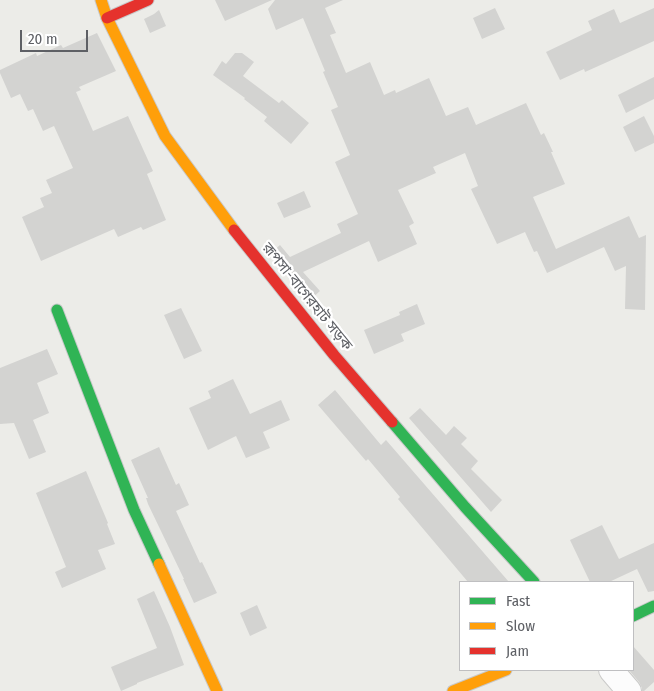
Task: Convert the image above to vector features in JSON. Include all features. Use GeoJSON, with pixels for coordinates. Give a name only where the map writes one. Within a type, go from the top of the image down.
{"type":"FeatureCollection","features":[{"type":"Feature","properties":{"kind":"main road","name":"রূপসা-বাগেরহাট সড়ক"},"geometry":{"type":"LineString","coordinates":[[101,0],[107,18],[165,136],[243,243],[334,355],[465,507],[533,581]]}},
{"type":"Feature","properties":{"kind":"main road"},"geometry":{"type":"LineString","coordinates":[[107,18],[148,0]]}},
{"type":"Feature","properties":{"kind":"main road"},"geometry":{"type":"LineString","coordinates":[[57,310],[134,510],[217,691]]}},
{"type":"Feature","properties":{"kind":"main road"},"geometry":{"type":"LineString","coordinates":[[634,616],[654,606]]}},
{"type":"Feature","properties":{"kind":"main road"},"geometry":{"type":"LineString","coordinates":[[453,691],[503,671]]}},
{"type":"Feature","properties":{"kind":"street"},"geometry":{"type":"LineString","coordinates":[[612,671],[629,691]]}},
{"type":"Feature","properties":{"kind":"building"},"geometry":{"type":"Polygon","coordinates":[[[215,0],[272,0],[225,21],[215,0]]]}},
{"type":"Feature","properties":{"kind":"building"},"geometry":{"type":"Polygon","coordinates":[[[275,0],[343,0],[325,8],[336,33],[330,35],[346,73],[370,62],[384,95],[395,90],[396,93],[429,78],[446,116],[468,107],[476,125],[526,103],[541,135],[544,133],[565,184],[533,197],[556,249],[629,216],[639,238],[646,235],[645,310],[625,309],[626,266],[615,271],[604,247],[547,273],[537,251],[534,252],[525,232],[497,244],[471,189],[478,186],[465,153],[433,167],[436,173],[398,190],[414,223],[409,226],[417,244],[378,262],[369,241],[303,272],[320,291],[310,300],[271,253],[280,245],[290,257],[341,233],[337,224],[358,214],[335,162],[350,155],[331,110],[338,107],[323,72],[325,71],[303,18],[276,30],[268,9],[275,0]]]}},
{"type":"Feature","properties":{"kind":"building"},"geometry":{"type":"Polygon","coordinates":[[[495,8],[505,29],[482,39],[473,18],[495,8]]]}},
{"type":"Feature","properties":{"kind":"building"},"geometry":{"type":"Polygon","coordinates":[[[654,8],[654,41],[585,72],[584,69],[560,80],[546,52],[592,30],[588,21],[614,9],[620,23],[654,8]]]}},
{"type":"Feature","properties":{"kind":"building"},"geometry":{"type":"Polygon","coordinates":[[[159,10],[166,26],[150,33],[144,19],[159,10]]]}},
{"type":"Feature","properties":{"kind":"building"},"geometry":{"type":"Polygon","coordinates":[[[97,33],[116,71],[79,87],[81,90],[76,92],[93,131],[128,116],[153,171],[147,174],[166,220],[143,230],[141,227],[118,237],[114,229],[41,261],[22,217],[44,207],[40,198],[52,193],[46,180],[73,168],[54,126],[43,131],[33,109],[28,111],[20,94],[11,98],[0,70],[36,53],[37,56],[61,45],[63,48],[97,33]]]}},
{"type":"Feature","properties":{"kind":"building"},"geometry":{"type":"Polygon","coordinates":[[[235,53],[242,53],[254,62],[243,76],[279,103],[282,100],[309,123],[291,144],[264,121],[267,117],[213,75],[222,61],[226,64],[235,53]]]}},
{"type":"Feature","properties":{"kind":"building"},"geometry":{"type":"Polygon","coordinates":[[[654,77],[654,99],[626,113],[618,95],[654,77]]]}},
{"type":"Feature","properties":{"kind":"building"},"geometry":{"type":"Polygon","coordinates":[[[644,116],[654,136],[654,143],[635,152],[623,127],[644,116]]]}},
{"type":"Feature","properties":{"kind":"building"},"geometry":{"type":"Polygon","coordinates":[[[304,191],[311,207],[284,218],[277,203],[304,191]]]}},
{"type":"Feature","properties":{"kind":"building"},"geometry":{"type":"Polygon","coordinates":[[[417,304],[425,324],[401,334],[404,341],[374,354],[364,330],[400,315],[399,312],[417,304]]]}},
{"type":"Feature","properties":{"kind":"building"},"geometry":{"type":"Polygon","coordinates":[[[181,308],[202,351],[184,359],[164,315],[181,308]]]}},
{"type":"Feature","properties":{"kind":"building"},"geometry":{"type":"Polygon","coordinates":[[[47,349],[58,374],[37,383],[49,413],[33,420],[46,452],[29,459],[14,423],[0,424],[0,368],[47,349]]]}},
{"type":"Feature","properties":{"kind":"building"},"geometry":{"type":"Polygon","coordinates":[[[233,379],[250,414],[281,400],[290,420],[263,432],[270,448],[246,458],[236,436],[208,450],[189,408],[211,398],[208,391],[233,379]]]}},
{"type":"Feature","properties":{"kind":"building"},"geometry":{"type":"Polygon","coordinates":[[[335,390],[381,445],[386,440],[508,581],[467,581],[398,499],[400,497],[368,459],[366,461],[318,405],[335,390]]]}},
{"type":"Feature","properties":{"kind":"building"},"geometry":{"type":"Polygon","coordinates":[[[420,408],[446,435],[454,426],[467,438],[461,444],[478,461],[471,469],[502,500],[491,512],[409,418],[420,408]]]}},
{"type":"Feature","properties":{"kind":"building"},"geometry":{"type":"Polygon","coordinates":[[[159,447],[176,485],[179,483],[189,505],[176,511],[200,563],[202,562],[217,593],[194,603],[148,504],[146,498],[148,498],[131,460],[159,447]]]}},
{"type":"Feature","properties":{"kind":"building"},"geometry":{"type":"Polygon","coordinates":[[[86,471],[115,544],[98,550],[106,569],[62,588],[55,572],[66,567],[36,493],[86,471]]]}},
{"type":"Feature","properties":{"kind":"building"},"geometry":{"type":"Polygon","coordinates":[[[602,525],[619,559],[654,543],[654,591],[648,592],[637,569],[611,581],[590,581],[570,540],[602,525]]]}},
{"type":"Feature","properties":{"kind":"building"},"geometry":{"type":"Polygon","coordinates":[[[154,591],[184,665],[121,691],[111,667],[157,648],[137,599],[154,591]]]}},
{"type":"Feature","properties":{"kind":"building"},"geometry":{"type":"Polygon","coordinates":[[[257,605],[267,628],[250,636],[240,613],[257,605]]]}},
{"type":"Feature","properties":{"kind":"building"},"geometry":{"type":"Polygon","coordinates":[[[634,647],[654,670],[654,682],[644,691],[642,691],[639,682],[630,671],[634,671],[634,647]]]}},
{"type":"Feature","properties":{"kind":"traffic: fast"},"geometry":{"type":"LineString","coordinates":[[57,310],[134,510],[159,564]]}},
{"type":"Feature","properties":{"kind":"traffic: fast"},"geometry":{"type":"LineString","coordinates":[[392,422],[465,507],[533,581]]}},
{"type":"Feature","properties":{"kind":"traffic: fast"},"geometry":{"type":"LineString","coordinates":[[634,616],[654,606]]}},
{"type":"Feature","properties":{"kind":"traffic: slow"},"geometry":{"type":"LineString","coordinates":[[101,0],[107,18],[165,136],[234,230]]}},
{"type":"Feature","properties":{"kind":"traffic: slow"},"geometry":{"type":"LineString","coordinates":[[159,564],[217,691]]}},
{"type":"Feature","properties":{"kind":"traffic: slow"},"geometry":{"type":"LineString","coordinates":[[453,691],[503,671]]}},
{"type":"Feature","properties":{"kind":"traffic: jam"},"geometry":{"type":"LineString","coordinates":[[107,18],[148,0]]}},
{"type":"Feature","properties":{"kind":"traffic: jam"},"geometry":{"type":"LineString","coordinates":[[234,230],[334,355],[392,422]]}}]}
